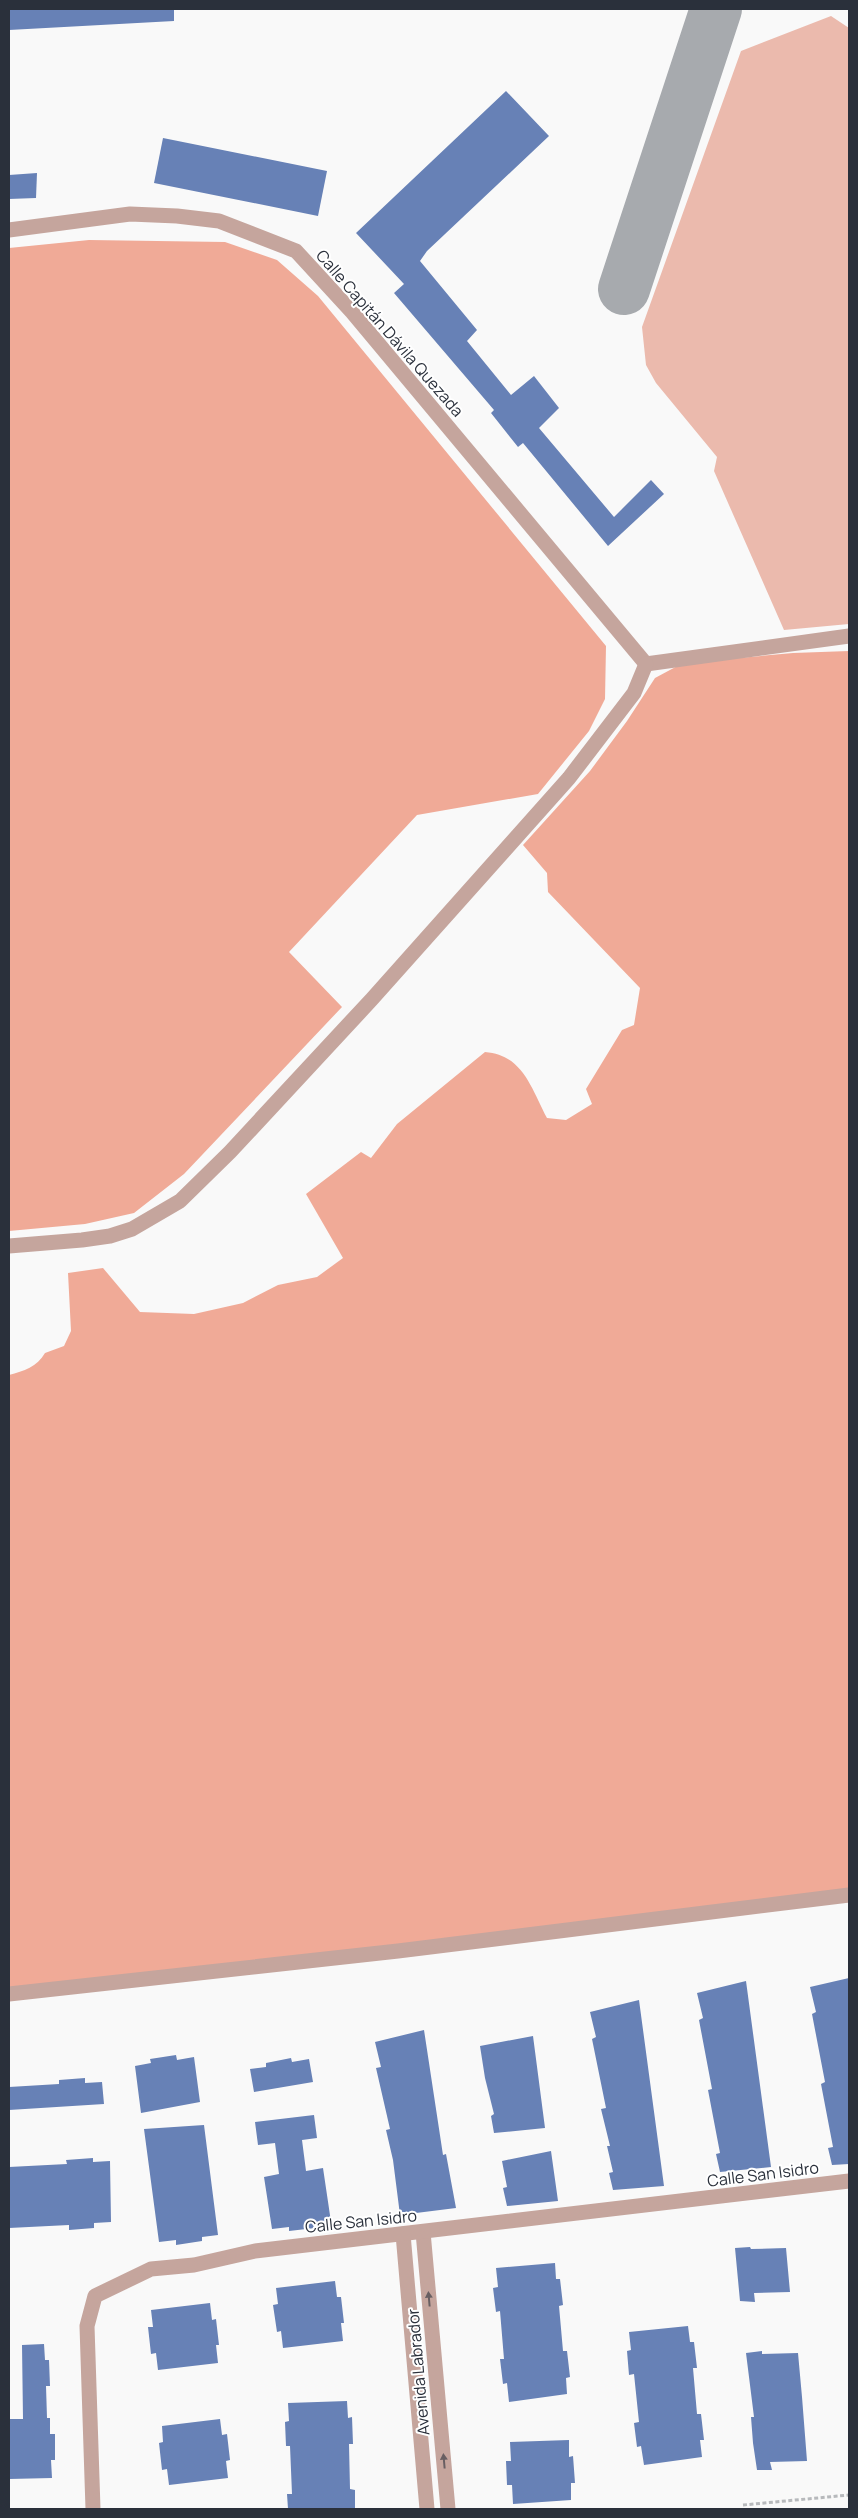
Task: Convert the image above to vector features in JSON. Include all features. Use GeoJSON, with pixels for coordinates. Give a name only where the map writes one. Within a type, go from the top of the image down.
{"type":"FeatureCollection","features":[{"type":"Feature","properties":{"kind":"street","name":"Calle Capitán Dávila Quezada"},"geometry":{"type":"LineString","coordinates":[[9,230],[130,214],[177,216],[219,221],[296,251],[352,312],[646,664]]}},
{"type":"Feature","properties":{"kind":"street"},"geometry":{"type":"LineString","coordinates":[[9,1246],[110,1236],[132,1229],[180,1201],[230,1152],[372,999],[570,778],[634,693],[646,664],[849,636]]}},
{"type":"Feature","properties":{"kind":"street"},"geometry":{"type":"LineString","coordinates":[[9,1994],[398,1951],[849,1895]]}},
{"type":"Feature","properties":{"kind":"street","name":"Calle San Isidro"},"geometry":{"type":"LineString","coordinates":[[92,2509],[88,2326],[95,2296],[151,2269],[194,2265],[255,2251],[312,2243],[423,2232],[849,2181]]}},
{"type":"Feature","properties":{"kind":"street","name":"Avenida Labrador"},"geometry":{"type":"LineString","coordinates":[[423,2232],[448,2509]]}},
{"type":"Feature","properties":{"kind":"street","name":"Avenida Labrador"},"geometry":{"type":"LineString","coordinates":[[403,2234],[427,2509]]}},
{"type":"Feature","properties":{"kind":"street"},"geometry":{"type":"LineString","coordinates":[[414,2358],[434,2357]]}},
{"type":"Feature","properties":{"kind":"path"},"geometry":{"type":"LineString","coordinates":[[743,2505],[849,2495]]}},
{"type":"Feature","properties":{"kind":"shaded area"},"geometry":{"type":"Polygon","coordinates":[[[831,16],[849,28],[849,624],[784,630],[714,471],[717,457],[656,383],[646,365],[642,327],[741,51],[831,16]]]}},
{"type":"Feature","properties":{"kind":"shaded area"},"geometry":{"type":"Polygon","coordinates":[[[89,240],[225,242],[277,260],[318,296],[606,646],[605,699],[589,731],[538,794],[417,815],[289,952],[342,1007],[184,1174],[134,1213],[85,1224],[9,1231],[9,248],[89,240]]]}},
{"type":"Feature","properties":{"kind":"shaded area"},"geometry":{"type":"Polygon","coordinates":[[[849,651],[849,1895],[9,1994],[9,1375],[30,1368],[45,1353],[64,1346],[71,1331],[68,1273],[103,1268],[140,1312],[194,1314],[243,1303],[278,1285],[317,1277],[343,1258],[306,1194],[361,1152],[371,1158],[397,1124],[485,1052],[498,1054],[517,1066],[530,1085],[547,1118],[566,1120],[592,1104],[586,1089],[622,1030],[634,1025],[640,988],[548,892],[547,873],[523,845],[590,771],[627,721],[655,678],[683,663],[793,653],[849,651]]]}},
{"type":"Feature","properties":{"kind":"building"},"geometry":{"type":"Polygon","coordinates":[[[9,9],[174,9],[174,21],[9,30],[9,9]]]}},
{"type":"Feature","properties":{"kind":"building"},"geometry":{"type":"Polygon","coordinates":[[[506,91],[549,136],[427,251],[420,261],[477,330],[467,341],[511,395],[534,376],[559,408],[539,428],[614,517],[651,480],[664,494],[608,546],[523,443],[518,447],[491,413],[494,410],[394,293],[404,284],[356,233],[506,91]]]}},
{"type":"Feature","properties":{"kind":"building"},"geometry":{"type":"Polygon","coordinates":[[[163,138],[327,171],[318,216],[154,183],[163,138]]]}},
{"type":"Feature","properties":{"kind":"building"},"geometry":{"type":"Polygon","coordinates":[[[37,173],[36,198],[9,199],[9,175],[37,173]]]}},
{"type":"Feature","properties":{"kind":"building"},"geometry":{"type":"Polygon","coordinates":[[[849,1978],[849,2164],[832,2165],[828,2148],[833,2147],[821,2084],[825,2082],[812,2014],[816,2012],[810,1987],[849,1978]]]}},
{"type":"Feature","properties":{"kind":"building"},"geometry":{"type":"Polygon","coordinates":[[[746,1981],[771,2167],[720,2172],[716,2154],[720,2153],[708,2090],[712,2089],[699,2020],[703,2018],[697,1993],[746,1981]]]}},
{"type":"Feature","properties":{"kind":"building"},"geometry":{"type":"Polygon","coordinates":[[[639,2000],[664,2186],[613,2190],[609,2173],[613,2172],[607,2146],[610,2146],[601,2109],[606,2108],[592,2039],[596,2037],[590,2012],[639,2000]]]}},
{"type":"Feature","properties":{"kind":"building"},"geometry":{"type":"Polygon","coordinates":[[[424,2030],[443,2155],[446,2154],[456,2208],[400,2215],[393,2160],[386,2130],[390,2129],[376,2068],[381,2067],[375,2042],[424,2030]]]}},
{"type":"Feature","properties":{"kind":"building"},"geometry":{"type":"Polygon","coordinates":[[[533,2036],[545,2128],[494,2133],[491,2116],[494,2114],[485,2078],[480,2046],[533,2036]]]}},
{"type":"Feature","properties":{"kind":"building"},"geometry":{"type":"Polygon","coordinates":[[[176,2055],[177,2060],[194,2057],[200,2102],[141,2113],[135,2066],[151,2063],[150,2059],[176,2055]]]}},
{"type":"Feature","properties":{"kind":"building"},"geometry":{"type":"Polygon","coordinates":[[[291,2058],[292,2062],[309,2059],[313,2082],[254,2092],[250,2069],[266,2067],[266,2063],[291,2058]]]}},
{"type":"Feature","properties":{"kind":"building"},"geometry":{"type":"Polygon","coordinates":[[[85,2078],[85,2083],[102,2082],[104,2104],[9,2110],[9,2087],[59,2084],[59,2080],[85,2078]]]}},
{"type":"Feature","properties":{"kind":"building"},"geometry":{"type":"Polygon","coordinates":[[[314,2115],[317,2138],[302,2140],[306,2171],[323,2168],[331,2222],[315,2224],[315,2228],[289,2231],[289,2227],[272,2229],[264,2177],[279,2174],[275,2143],[258,2145],[255,2122],[314,2115]]]}},
{"type":"Feature","properties":{"kind":"building"},"geometry":{"type":"Polygon","coordinates":[[[204,2125],[218,2235],[202,2237],[202,2241],[176,2245],[176,2240],[159,2242],[144,2129],[204,2125]]]}},
{"type":"Feature","properties":{"kind":"building"},"geometry":{"type":"Polygon","coordinates":[[[551,2151],[558,2201],[507,2206],[503,2188],[507,2187],[502,2161],[551,2151]]]}},
{"type":"Feature","properties":{"kind":"building"},"geometry":{"type":"Polygon","coordinates":[[[93,2158],[93,2162],[110,2161],[111,2222],[94,2223],[94,2228],[69,2230],[69,2225],[9,2228],[9,2167],[67,2164],[66,2160],[93,2158]]]}},
{"type":"Feature","properties":{"kind":"building"},"geometry":{"type":"Polygon","coordinates":[[[750,2247],[751,2249],[786,2248],[790,2292],[754,2293],[755,2302],[740,2301],[735,2248],[750,2247]]]}},
{"type":"Feature","properties":{"kind":"building"},"geometry":{"type":"Polygon","coordinates":[[[555,2263],[556,2279],[560,2279],[563,2305],[559,2306],[563,2351],[567,2351],[570,2377],[566,2378],[567,2394],[509,2402],[507,2383],[503,2384],[500,2359],[504,2359],[500,2311],[496,2312],[493,2288],[498,2287],[496,2268],[555,2263]]]}},
{"type":"Feature","properties":{"kind":"building"},"geometry":{"type":"Polygon","coordinates":[[[335,2281],[337,2297],[341,2297],[344,2323],[341,2323],[343,2341],[283,2348],[281,2331],[277,2332],[273,2305],[278,2304],[276,2288],[335,2281]]]}},
{"type":"Feature","properties":{"kind":"building"},"geometry":{"type":"Polygon","coordinates":[[[210,2303],[212,2320],[216,2319],[219,2345],[216,2345],[218,2363],[158,2370],[156,2353],[151,2354],[148,2327],[153,2327],[151,2310],[210,2303]]]}},
{"type":"Feature","properties":{"kind":"building"},"geometry":{"type":"Polygon","coordinates":[[[688,2326],[690,2342],[694,2342],[697,2368],[693,2368],[697,2414],[701,2414],[704,2440],[700,2440],[702,2457],[644,2465],[641,2446],[637,2447],[634,2423],[639,2422],[634,2374],[629,2375],[627,2351],[631,2350],[629,2332],[688,2326]]]}},
{"type":"Feature","properties":{"kind":"building"},"geometry":{"type":"Polygon","coordinates":[[[44,2344],[45,2360],[49,2360],[50,2386],[46,2386],[47,2418],[50,2418],[50,2434],[55,2434],[55,2460],[51,2460],[52,2478],[9,2479],[9,2419],[23,2419],[22,2345],[44,2344]]]}},
{"type":"Feature","properties":{"kind":"building"},"geometry":{"type":"Polygon","coordinates":[[[762,2351],[762,2354],[798,2353],[802,2397],[807,2461],[770,2462],[772,2470],[757,2470],[753,2443],[751,2417],[754,2417],[746,2353],[762,2351]]]}},
{"type":"Feature","properties":{"kind":"building"},"geometry":{"type":"Polygon","coordinates":[[[347,2401],[348,2418],[352,2417],[353,2444],[349,2444],[350,2489],[355,2490],[355,2509],[288,2509],[287,2494],[292,2494],[290,2446],[286,2446],[285,2422],[289,2421],[288,2403],[347,2401]]]}},
{"type":"Feature","properties":{"kind":"building"},"geometry":{"type":"Polygon","coordinates":[[[220,2419],[222,2435],[227,2434],[230,2460],[226,2461],[228,2478],[169,2485],[167,2469],[162,2470],[159,2443],[163,2442],[162,2426],[220,2419]]]}},
{"type":"Feature","properties":{"kind":"building"},"geometry":{"type":"Polygon","coordinates":[[[569,2440],[569,2457],[573,2456],[575,2483],[571,2483],[571,2500],[513,2504],[512,2485],[507,2485],[506,2461],[511,2461],[510,2442],[569,2440]]]}},
{"type":"Feature","properties":{"kind":"taxiway"},"geometry":{"type":"LineString","coordinates":[[624,289],[716,9]]}}]}
